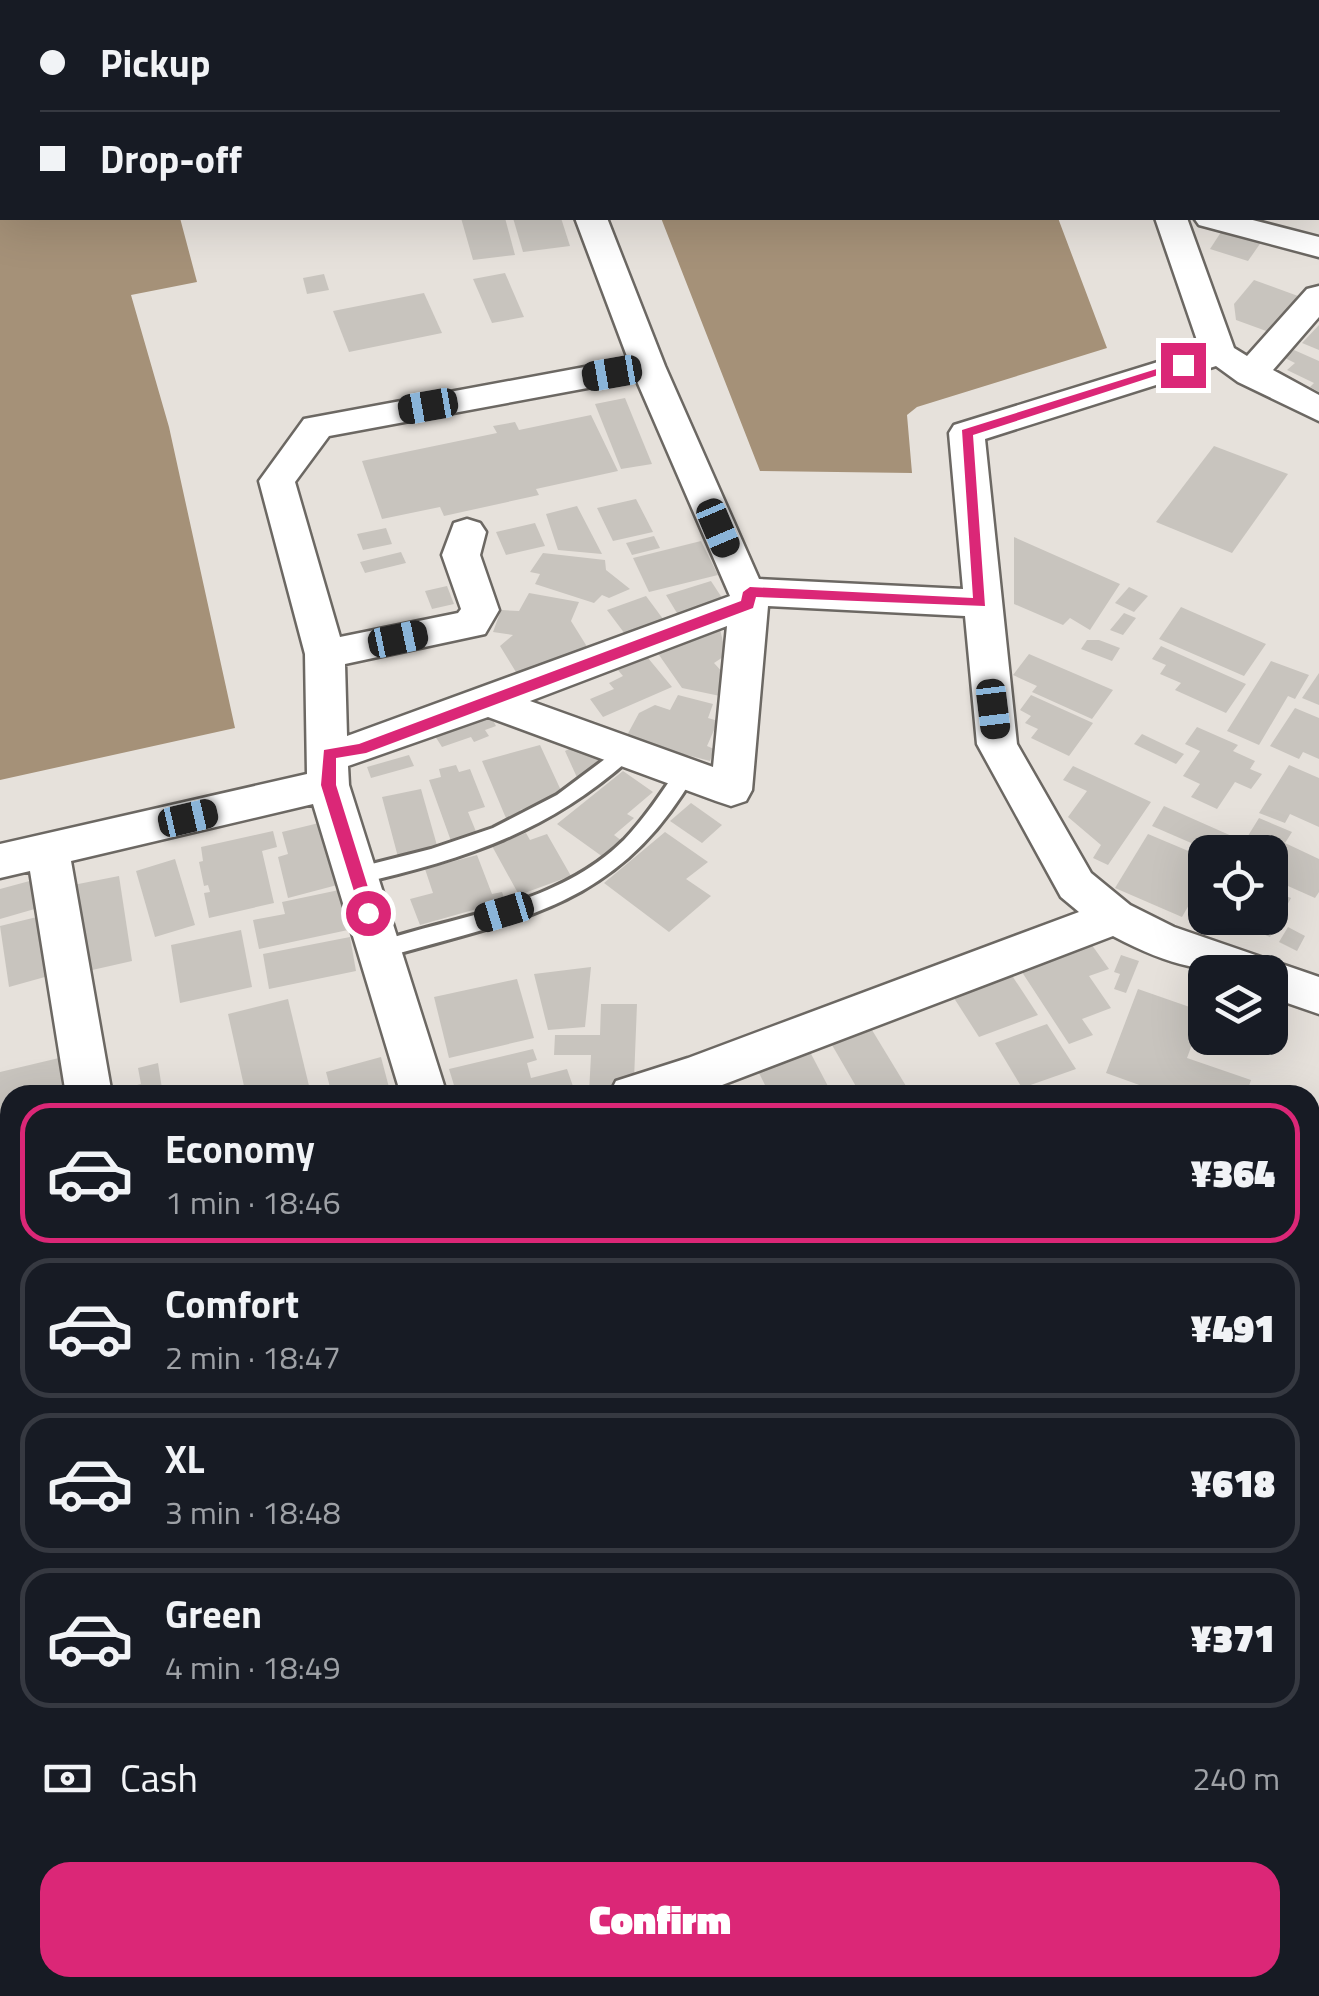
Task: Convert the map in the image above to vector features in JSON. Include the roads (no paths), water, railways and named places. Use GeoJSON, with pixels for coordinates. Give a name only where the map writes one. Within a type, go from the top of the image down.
{"type":"FeatureCollection","features":[{"type":"Feature","properties":{"kind":"street"},"geometry":{"type":"LineString","coordinates":[[490,702],[730,790],[749,598],[648,366],[592,220]]}},
{"type":"Feature","properties":{"kind":"street"},"geometry":{"type":"LineString","coordinates":[[1172,220],[1220,354],[1319,410]]}},
{"type":"Feature","properties":{"kind":"street"},"geometry":{"type":"LineString","coordinates":[[1218,220],[1319,247]]}},
{"type":"Feature","properties":{"kind":"street"},"geometry":{"type":"LineString","coordinates":[[1250,374],[1319,296]]}},
{"type":"Feature","properties":{"kind":"street"},"geometry":{"type":"LineString","coordinates":[[1204,955],[1159,940],[1115,918],[1076,885],[997,744],[980,603],[967,433],[1220,354]]}},
{"type":"Feature","properties":{"kind":"street"},"geometry":{"type":"LineString","coordinates":[[421,1085],[356,876],[329,770],[325,654],[278,481],[317,426],[648,366]]}},
{"type":"Feature","properties":{"kind":"street"},"geometry":{"type":"LineString","coordinates":[[325,654],[471,624],[480,610],[461,555],[468,532]]}},
{"type":"Feature","properties":{"kind":"street"},"geometry":{"type":"LineString","coordinates":[[0,861],[329,770],[360,749],[490,702],[749,598],[980,603]]}},
{"type":"Feature","properties":{"kind":"street"},"geometry":{"type":"LineString","coordinates":[[48,850],[87,1085]]}},
{"type":"Feature","properties":{"kind":"street"},"geometry":{"type":"LineString","coordinates":[[701,1085],[1115,918]]}},
{"type":"Feature","properties":{"kind":"street"},"geometry":{"type":"LineString","coordinates":[[1288,985],[1319,996]]}},
{"type":"Feature","properties":{"kind":"lane"},"geometry":{"type":"LineString","coordinates":[[356,876],[433,859],[557,808],[590,787],[626,752]]}},
{"type":"Feature","properties":{"kind":"lane"},"geometry":{"type":"LineString","coordinates":[[380,950],[524,906],[594,876],[648,828],[686,772]]}}]}
